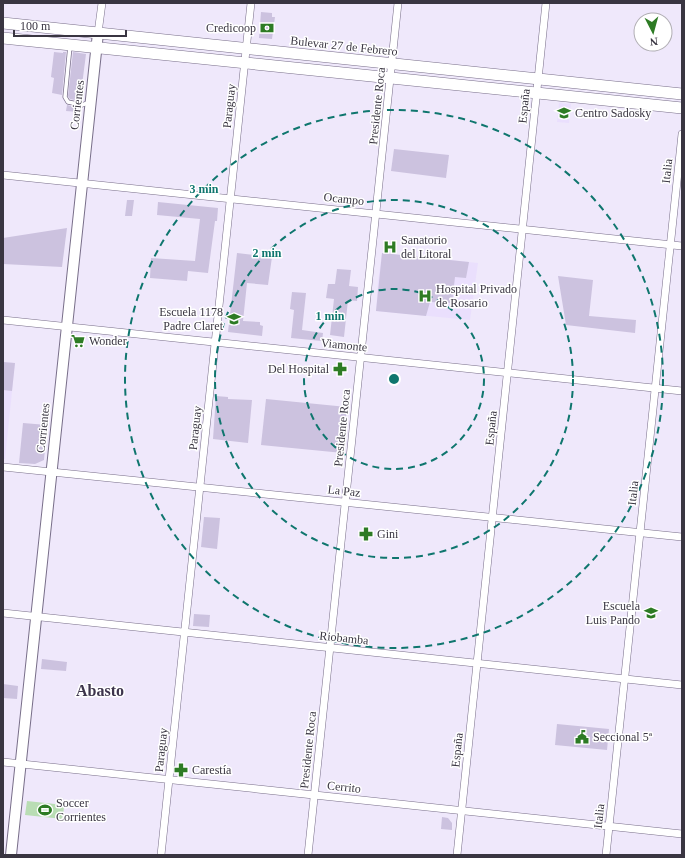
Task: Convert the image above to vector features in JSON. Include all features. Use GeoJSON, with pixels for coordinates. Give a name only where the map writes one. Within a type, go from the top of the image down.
{"type":"FeatureCollection","features":[{"type":"Feature","properties":{"kind":"main road","name":"Bulevar 27 de Febrero"},"geometry":{"type":"LineString","coordinates":[[3,23],[682,94]]}},
{"type":"Feature","properties":{"kind":"main road","name":"Corrientes"},"geometry":{"type":"LineString","coordinates":[[10,855],[98,33]]}},
{"type":"Feature","properties":{"kind":"main road"},"geometry":{"type":"LineString","coordinates":[[3,38],[682,108]]}},
{"type":"Feature","properties":{"kind":"street","name":"Corrientes"},"geometry":{"type":"LineString","coordinates":[[98,33],[102,3]]}},
{"type":"Feature","properties":{"kind":"street","name":"Paraguay"},"geometry":{"type":"LineString","coordinates":[[162,855],[251,3]]}},
{"type":"Feature","properties":{"kind":"street","name":"Presidente Roca"},"geometry":{"type":"LineString","coordinates":[[308,855],[398,3]]}},
{"type":"Feature","properties":{"kind":"street","name":"España"},"geometry":{"type":"LineString","coordinates":[[457,855],[546,3]]}},
{"type":"Feature","properties":{"kind":"street","name":"Italia"},"geometry":{"type":"LineString","coordinates":[[606,855],[682,134]]}},
{"type":"Feature","properties":{"kind":"street","name":"Ocampo"},"geometry":{"type":"LineString","coordinates":[[3,175],[682,246]]}},
{"type":"Feature","properties":{"kind":"street","name":"Viamonte"},"geometry":{"type":"LineString","coordinates":[[3,320],[682,391]]}},
{"type":"Feature","properties":{"kind":"street","name":"La Paz"},"geometry":{"type":"LineString","coordinates":[[3,467],[682,537]]}},
{"type":"Feature","properties":{"kind":"street","name":"Riobamba"},"geometry":{"type":"LineString","coordinates":[[3,613],[682,684]]}},
{"type":"Feature","properties":{"kind":"street","name":"Cerrito"},"geometry":{"type":"LineString","coordinates":[[3,762],[682,834]]}},
{"type":"Feature","properties":{"kind":"lane"},"geometry":{"type":"LineString","coordinates":[[70,45],[65,97],[68,102],[82,105],[91,102]]}},
{"type":"Feature","properties":{"kind":"shaded area","name":"Centro Sadosky"},"geometry":{"type":"Polygon","coordinates":[[[559,103],[571,104],[569,123],[557,122],[559,103]]]}},
{"type":"Feature","properties":{"kind":"shaded area","name":"Hospital Privado de Rosario"},"geometry":{"type":"Polygon","coordinates":[[[382,253],[478,263],[470,320],[376,311],[382,253]]]}},
{"type":"Feature","properties":{"kind":"shaded area"},"geometry":{"type":"Polygon","coordinates":[[[3,362],[15,363],[5,459],[3,459],[3,362]]]}},
{"type":"Feature","properties":{"kind":"green space","name":"Soccer Corrientes"},"geometry":{"type":"Polygon","coordinates":[[[27,801],[64,805],[63,819],[25,815],[27,801]]]}},
{"type":"Feature","properties":{"kind":"building","name":"Credicoop"},"geometry":{"type":"Polygon","coordinates":[[[261,12],[272,13],[272,17],[275,17],[272,39],[259,38],[261,12]]]}},
{"type":"Feature","properties":{"kind":"building"},"geometry":{"type":"Polygon","coordinates":[[[54,52],[66,52],[62,95],[52,93],[54,78],[51,77],[54,52]]]}},
{"type":"Feature","properties":{"kind":"building"},"geometry":{"type":"Polygon","coordinates":[[[73,52],[86,54],[80,101],[70,99],[68,96],[73,52]]]}},
{"type":"Feature","properties":{"kind":"building"},"geometry":{"type":"Polygon","coordinates":[[[67,105],[79,108],[79,112],[66,111],[67,105]]]}},
{"type":"Feature","properties":{"kind":"building"},"geometry":{"type":"Polygon","coordinates":[[[394,149],[449,155],[446,178],[391,171],[394,149]]]}},
{"type":"Feature","properties":{"kind":"building"},"geometry":{"type":"Polygon","coordinates":[[[127,200],[134,200],[132,216],[125,216],[127,200]]]}},
{"type":"Feature","properties":{"kind":"building"},"geometry":{"type":"Polygon","coordinates":[[[158,202],[218,208],[208,273],[188,271],[187,281],[150,278],[151,258],[195,261],[200,219],[157,215],[158,202]]]}},
{"type":"Feature","properties":{"kind":"building"},"geometry":{"type":"Polygon","coordinates":[[[67,228],[62,267],[3,264],[3,238],[67,228]]]}},
{"type":"Feature","properties":{"kind":"building"},"geometry":{"type":"Polygon","coordinates":[[[237,253],[272,257],[268,285],[247,283],[243,321],[260,322],[260,325],[263,326],[262,336],[228,332],[237,253]]]}},
{"type":"Feature","properties":{"kind":"building","name":"Hospital Privado de Rosario"},"geometry":{"type":"Polygon","coordinates":[[[382,253],[469,262],[466,278],[455,277],[452,303],[430,302],[426,316],[376,311],[382,253]]]}},
{"type":"Feature","properties":{"kind":"building"},"geometry":{"type":"Polygon","coordinates":[[[337,269],[351,270],[349,286],[358,287],[357,301],[348,300],[344,337],[330,335],[334,299],[326,298],[328,284],[335,284],[337,269]]]}},
{"type":"Feature","properties":{"kind":"building"},"geometry":{"type":"Polygon","coordinates":[[[558,276],[593,280],[589,316],[636,320],[635,333],[566,325],[558,276]]]}},
{"type":"Feature","properties":{"kind":"building"},"geometry":{"type":"Polygon","coordinates":[[[292,292],[306,293],[302,330],[323,333],[322,341],[291,338],[294,310],[290,309],[292,292]]]}},
{"type":"Feature","properties":{"kind":"building"},"geometry":{"type":"Polygon","coordinates":[[[3,362],[15,363],[12,391],[3,390],[3,362]]]}},
{"type":"Feature","properties":{"kind":"building"},"geometry":{"type":"Polygon","coordinates":[[[216,396],[228,397],[228,399],[252,400],[248,443],[213,439],[216,396]]]}},
{"type":"Feature","properties":{"kind":"building"},"geometry":{"type":"Polygon","coordinates":[[[266,399],[347,407],[343,453],[261,445],[266,399]]]}},
{"type":"Feature","properties":{"kind":"building"},"geometry":{"type":"Polygon","coordinates":[[[23,423],[47,425],[44,460],[35,464],[19,463],[23,423]]]}},
{"type":"Feature","properties":{"kind":"building"},"geometry":{"type":"Polygon","coordinates":[[[204,517],[220,518],[217,549],[201,547],[204,517]]]}},
{"type":"Feature","properties":{"kind":"building"},"geometry":{"type":"Polygon","coordinates":[[[194,614],[210,615],[209,627],[193,626],[194,614]]]}},
{"type":"Feature","properties":{"kind":"building"},"geometry":{"type":"Polygon","coordinates":[[[42,659],[67,662],[66,671],[41,669],[42,659]]]}},
{"type":"Feature","properties":{"kind":"building"},"geometry":{"type":"Polygon","coordinates":[[[3,684],[18,686],[17,699],[3,698],[3,684]]]}},
{"type":"Feature","properties":{"kind":"building","name":"Seccional 5ª"},"geometry":{"type":"Polygon","coordinates":[[[557,724],[609,729],[607,750],[555,745],[557,724]]]}},
{"type":"Feature","properties":{"kind":"building"},"geometry":{"type":"Polygon","coordinates":[[[442,817],[448,818],[452,823],[452,830],[441,829],[442,817]]]}},
{"type":"Feature","properties":{"kind":"place","name":"Credicoop"},"geometry":{"type":"Point","coordinates":[267,28]}},
{"type":"Feature","properties":{"kind":"place","name":"Centro Sadosky"},"geometry":{"type":"Point","coordinates":[564,113]}},
{"type":"Feature","properties":{"kind":"place","name":"Sanatorio del Litoral"},"geometry":{"type":"Point","coordinates":[390,247]}},
{"type":"Feature","properties":{"kind":"place","name":"Hospital Privado de Rosario"},"geometry":{"type":"Point","coordinates":[425,296]}},
{"type":"Feature","properties":{"kind":"place","name":"Escuela 1178 Padre Claret"},"geometry":{"type":"Point","coordinates":[234,319]}},
{"type":"Feature","properties":{"kind":"place","name":"Wonder"},"geometry":{"type":"Point","coordinates":[78,341]}},
{"type":"Feature","properties":{"kind":"place","name":"Del Hospital"},"geometry":{"type":"Point","coordinates":[340,369]}},
{"type":"Feature","properties":{"kind":"place","name":"Gini"},"geometry":{"type":"Point","coordinates":[366,534]}},
{"type":"Feature","properties":{"kind":"place","name":"Escuela Luis Pando"},"geometry":{"type":"Point","coordinates":[651,613]}},
{"type":"Feature","properties":{"kind":"place","name":"Seccional 5ª"},"geometry":{"type":"Point","coordinates":[582,737]}},
{"type":"Feature","properties":{"kind":"place","name":"Carestía"},"geometry":{"type":"Point","coordinates":[181,770]}},
{"type":"Feature","properties":{"kind":"place","name":"Soccer Corrientes"},"geometry":{"type":"Point","coordinates":[45,810]}},
{"type":"Feature","properties":{"kind":"district","name":"Abasto"},"geometry":{"type":"Point","coordinates":[100,690]}}]}
